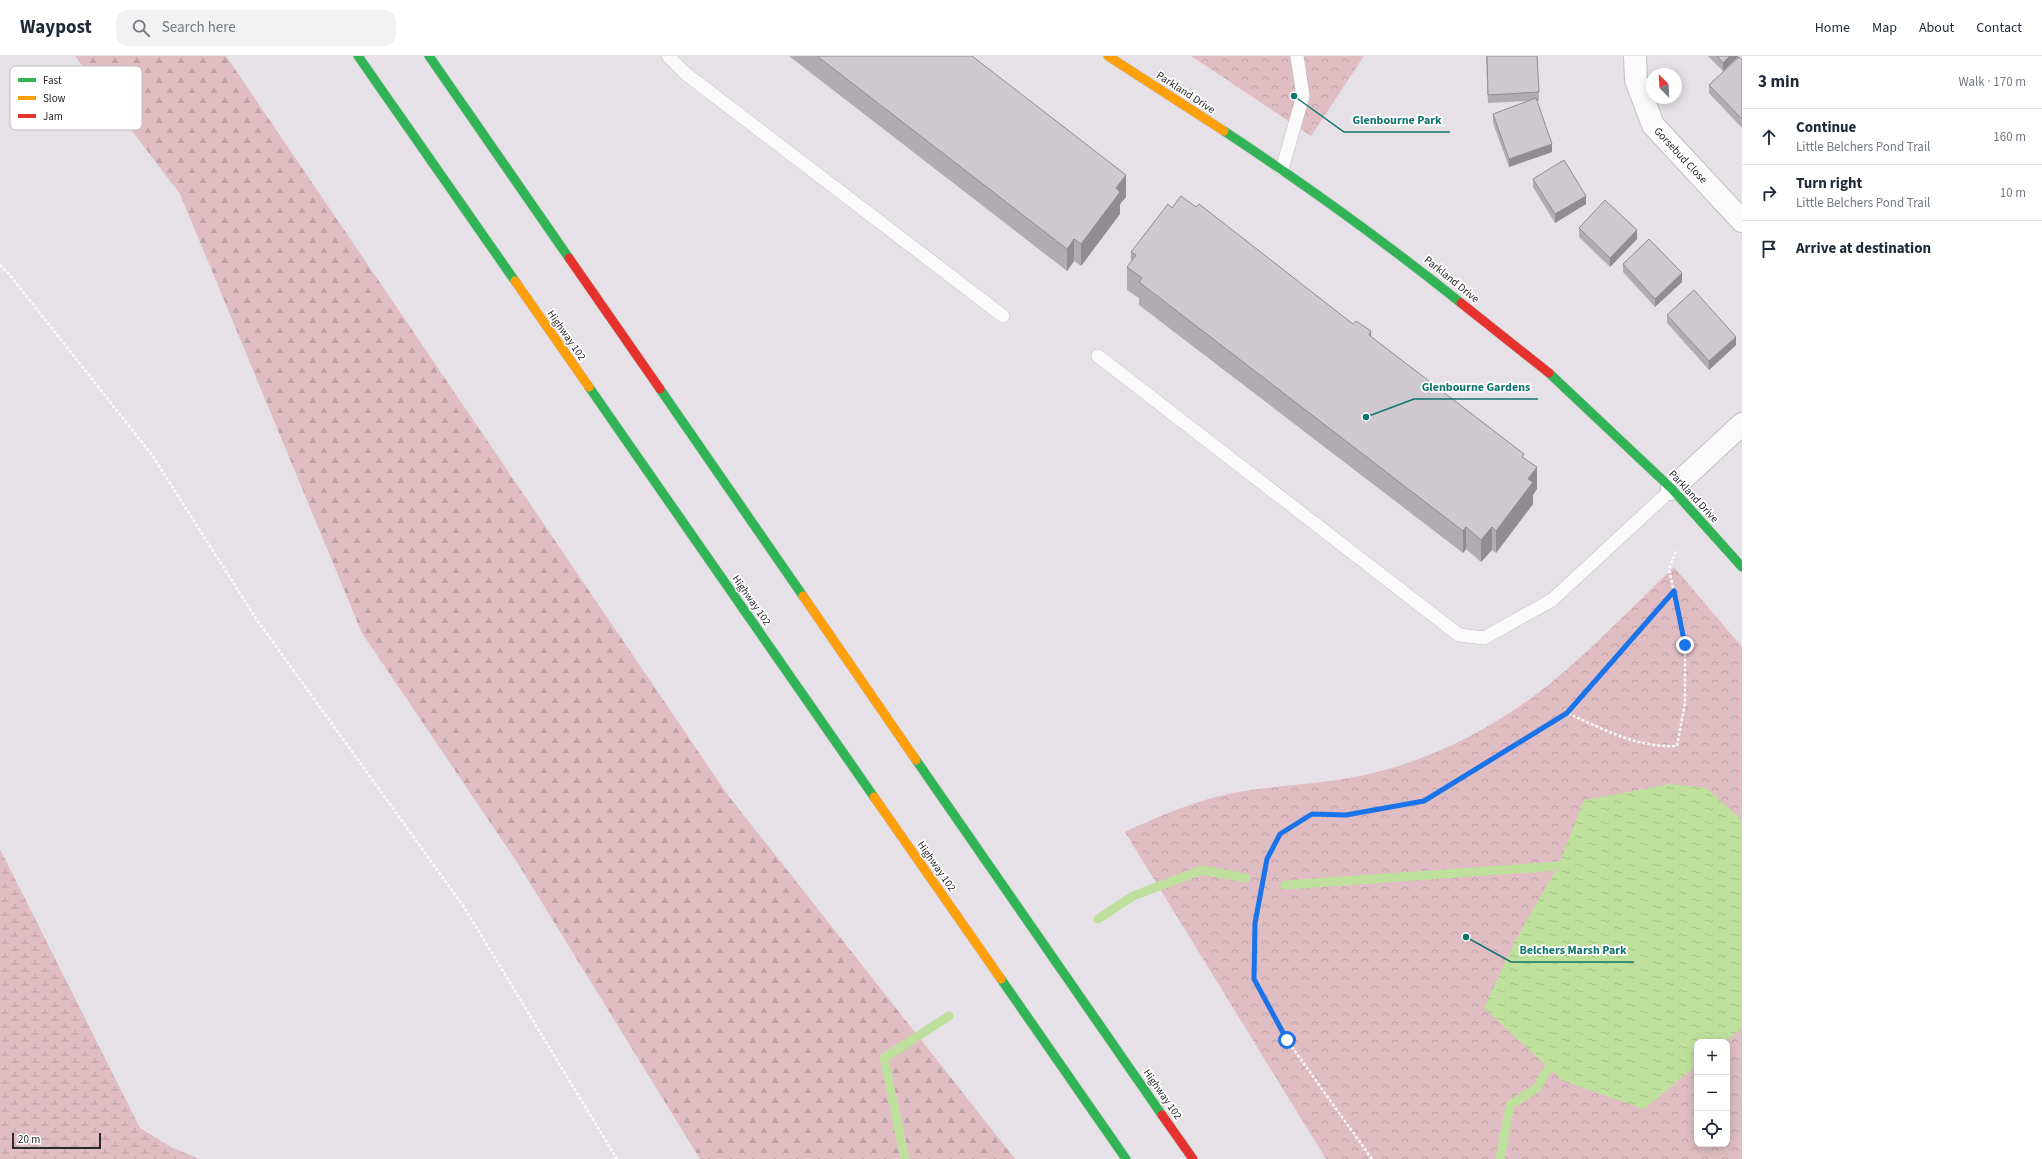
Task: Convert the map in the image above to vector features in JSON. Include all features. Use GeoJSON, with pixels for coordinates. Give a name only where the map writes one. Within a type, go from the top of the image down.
{"type":"FeatureCollection","features":[{"type":"Feature","properties":{"kind":"main road","name":"Highway 102"},"geometry":{"type":"LineString","coordinates":[[358,56],[1126,1159]]}},
{"type":"Feature","properties":{"kind":"main road","name":"Highway 102"},"geometry":{"type":"LineString","coordinates":[[429,56],[1193,1159]]}},
{"type":"Feature","properties":{"kind":"main road","name":"Parkland Drive"},"geometry":{"type":"LineString","coordinates":[[1108,56],[1282,169],[1393,248],[1564,384],[1672,489],[1742,567]]}},
{"type":"Feature","properties":{"kind":"street","name":"Gorsebud Close"},"geometry":{"type":"LineString","coordinates":[[1635,56],[1636,80],[1653,125],[1742,221]]}},
{"type":"Feature","properties":{"kind":"street"},"geometry":{"type":"LineString","coordinates":[[1672,489],[1742,424]]}},
{"type":"Feature","properties":{"kind":"lane"},"geometry":{"type":"LineString","coordinates":[[668,56],[686,74],[1003,316]]}},
{"type":"Feature","properties":{"kind":"lane"},"geometry":{"type":"LineString","coordinates":[[1282,169],[1303,96],[1297,56]]}},
{"type":"Feature","properties":{"kind":"lane"},"geometry":{"type":"LineString","coordinates":[[1098,356],[1459,635],[1484,638],[1552,600],[1672,489]]}},
{"type":"Feature","properties":{"kind":"path"},"geometry":{"type":"LineString","coordinates":[[0,265],[9,274],[152,455],[257,620],[464,907],[617,1159]]}},
{"type":"Feature","properties":{"kind":"path"},"geometry":{"type":"LineString","coordinates":[[1567,713],[1628,740],[1661,746],[1677,746],[1685,704],[1685,645],[1669,569],[1676,550]]}},
{"type":"Feature","properties":{"kind":"path"},"geometry":{"type":"LineString","coordinates":[[1372,1159],[1287,1040],[1254,979],[1255,923],[1267,859],[1280,834],[1312,814],[1346,815],[1424,801],[1567,713],[1674,591]]}},
{"type":"Feature","properties":{"kind":"green space"},"geometry":{"type":"Polygon","coordinates":[[[75,56],[226,56],[727,794],[1015,1159],[700,1159],[517,862],[362,633],[180,194],[131,130],[142,130],[142,66],[83,66],[75,56]]]}},
{"type":"Feature","properties":{"kind":"green space"},"geometry":{"type":"Polygon","coordinates":[[[1191,56],[1364,56],[1311,136],[1191,56]]]}},
{"type":"Feature","properties":{"kind":"green space"},"geometry":{"type":"Polygon","coordinates":[[[1674,567],[1742,647],[1742,1159],[1326,1159],[1125,832],[1186,806],[1233,793],[1351,778],[1390,769],[1414,761],[1461,741],[1506,716],[1547,686],[1596,643],[1674,567]]]}},
{"type":"Feature","properties":{"kind":"green space"},"geometry":{"type":"Polygon","coordinates":[[[0,849],[140,1128],[171,1147],[199,1159],[0,1159],[0,849]]]}},
{"type":"Feature","properties":{"kind":"water"},"geometry":{"type":"Polygon","coordinates":[[[1670,784],[1707,788],[1742,821],[1742,1028],[1729,1039],[1694,1039],[1694,1067],[1644,1109],[1563,1081],[1484,1008],[1516,939],[1558,866],[1584,800],[1670,784]]]}},
{"type":"Feature","properties":{"kind":"building"},"geometry":{"type":"Polygon","coordinates":[[[817,56],[972,56],[1126,175],[1116,188],[1120,192],[1081,244],[1074,239],[1067,249],[817,56]]]}},
{"type":"Feature","properties":{"kind":"building"},"geometry":{"type":"Polygon","coordinates":[[[1487,56],[1537,56],[1539,92],[1488,95],[1487,56]]]}},
{"type":"Feature","properties":{"kind":"building"},"geometry":{"type":"Polygon","coordinates":[[[1717,56],[1730,56],[1723,63],[1717,56]]]}},
{"type":"Feature","properties":{"kind":"building"},"geometry":{"type":"Polygon","coordinates":[[[1739,57],[1742,60],[1742,119],[1709,85],[1739,57]]]}},
{"type":"Feature","properties":{"kind":"building"},"geometry":{"type":"Polygon","coordinates":[[[1536,98],[1552,144],[1509,159],[1493,114],[1536,98]]]}},
{"type":"Feature","properties":{"kind":"building"},"geometry":{"type":"Polygon","coordinates":[[[1564,160],[1586,196],[1555,214],[1533,179],[1564,160]]]}},
{"type":"Feature","properties":{"kind":"building"},"geometry":{"type":"Polygon","coordinates":[[[1181,196],[1196,207],[1199,204],[1353,324],[1356,321],[1371,331],[1369,335],[1524,454],[1522,457],[1537,467],[1528,479],[1533,482],[1496,531],[1492,527],[1481,540],[1466,527],[1463,531],[1139,282],[1142,278],[1127,267],[1136,255],[1131,252],[1168,204],[1172,208],[1181,196]]]}},
{"type":"Feature","properties":{"kind":"building"},"geometry":{"type":"Polygon","coordinates":[[[1605,200],[1637,230],[1610,258],[1579,228],[1605,200]]]}},
{"type":"Feature","properties":{"kind":"building"},"geometry":{"type":"Polygon","coordinates":[[[1649,239],[1682,273],[1655,299],[1623,264],[1649,239]]]}},
{"type":"Feature","properties":{"kind":"building"},"geometry":{"type":"Polygon","coordinates":[[[1694,290],[1736,337],[1709,361],[1667,315],[1694,290]]]}},
{"type":"Feature","properties":{"kind":"waterway"},"geometry":{"type":"LineString","coordinates":[[1285,885],[1558,866]]}},
{"type":"Feature","properties":{"kind":"waterway"},"geometry":{"type":"LineString","coordinates":[[1098,919],[1133,896],[1202,870],[1246,878]]}},
{"type":"Feature","properties":{"kind":"waterway"},"geometry":{"type":"LineString","coordinates":[[905,1159],[884,1058],[949,1016]]}},
{"type":"Feature","properties":{"kind":"waterway"},"geometry":{"type":"LineString","coordinates":[[1500,1159],[1510,1105],[1537,1088],[1548,1068]]}},
{"type":"Feature","properties":{"kind":"traffic: fast"},"geometry":{"type":"LineString","coordinates":[[358,56],[515,281]]}},
{"type":"Feature","properties":{"kind":"traffic: fast"},"geometry":{"type":"LineString","coordinates":[[429,56],[569,258]]}},
{"type":"Feature","properties":{"kind":"traffic: fast"},"geometry":{"type":"LineString","coordinates":[[1224,131],[1345,214],[1461,303]]}},
{"type":"Feature","properties":{"kind":"traffic: fast"},"geometry":{"type":"LineString","coordinates":[[1549,373],[1672,489],[1742,567]]}},
{"type":"Feature","properties":{"kind":"traffic: fast"},"geometry":{"type":"LineString","coordinates":[[589,387],[874,797]]}},
{"type":"Feature","properties":{"kind":"traffic: fast"},"geometry":{"type":"LineString","coordinates":[[660,389],[803,596]]}},
{"type":"Feature","properties":{"kind":"traffic: fast"},"geometry":{"type":"LineString","coordinates":[[916,760],[1162,1115]]}},
{"type":"Feature","properties":{"kind":"traffic: fast"},"geometry":{"type":"LineString","coordinates":[[1001,979],[1126,1159]]}},
{"type":"Feature","properties":{"kind":"traffic: slow"},"geometry":{"type":"LineString","coordinates":[[1108,56],[1224,131]]}},
{"type":"Feature","properties":{"kind":"traffic: slow"},"geometry":{"type":"LineString","coordinates":[[515,281],[589,387]]}},
{"type":"Feature","properties":{"kind":"traffic: slow"},"geometry":{"type":"LineString","coordinates":[[803,596],[916,760]]}},
{"type":"Feature","properties":{"kind":"traffic: slow"},"geometry":{"type":"LineString","coordinates":[[874,797],[1001,979]]}},
{"type":"Feature","properties":{"kind":"traffic: jam"},"geometry":{"type":"LineString","coordinates":[[569,258],[660,389]]}},
{"type":"Feature","properties":{"kind":"traffic: jam"},"geometry":{"type":"LineString","coordinates":[[1461,303],[1549,373]]}},
{"type":"Feature","properties":{"kind":"traffic: jam"},"geometry":{"type":"LineString","coordinates":[[1162,1115],[1193,1159]]}},
{"type":"Feature","properties":{"kind":"place","name":"Glenbourne Park"},"geometry":{"type":"Point","coordinates":[1294,96]}},
{"type":"Feature","properties":{"kind":"place","name":"Glenbourne Gardens"},"geometry":{"type":"Point","coordinates":[1366,417]}},
{"type":"Feature","properties":{"kind":"place","name":"Belchers Marsh Park"},"geometry":{"type":"Point","coordinates":[1466,937]}},
{"type":"Feature","properties":{"kind":"route"},"geometry":{"type":"LineString","coordinates":[[1287,1040],[1254,979],[1255,923],[1267,859],[1280,834],[1312,814],[1346,815],[1424,801],[1567,713],[1674,591],[1685,645]]}}]}
